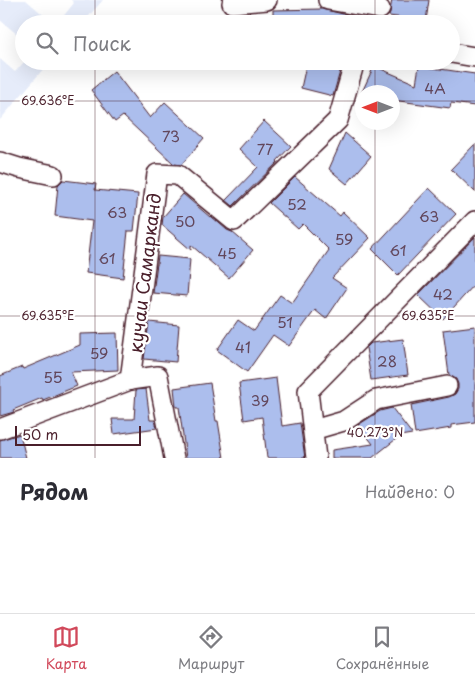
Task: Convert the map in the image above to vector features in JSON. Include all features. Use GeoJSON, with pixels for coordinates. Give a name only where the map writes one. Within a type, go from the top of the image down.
{"type":"FeatureCollection","features":[{"type":"Feature","properties":{"kind":"street"},"geometry":{"type":"LineString","coordinates":[[232,2],[267,0]]}},
{"type":"Feature","properties":{"kind":"street"},"geometry":{"type":"LineString","coordinates":[[328,0],[379,11]]}},
{"type":"Feature","properties":{"kind":"street"},"geometry":{"type":"LineString","coordinates":[[460,55],[475,57]]}},
{"type":"Feature","properties":{"kind":"street","name":"кучаи Самарканд"},"geometry":{"type":"LineString","coordinates":[[130,380],[157,174],[178,175],[234,221],[338,120],[352,70]]}},
{"type":"Feature","properties":{"kind":"street"},"geometry":{"type":"LineString","coordinates":[[0,162],[52,175]]}},
{"type":"Feature","properties":{"kind":"street"},"geometry":{"type":"LineString","coordinates":[[316,458],[308,391],[475,221]]}},
{"type":"Feature","properties":{"kind":"street"},"geometry":{"type":"LineString","coordinates":[[0,429],[130,380],[158,376],[174,458]]}},
{"type":"Feature","properties":{"kind":"street"},"geometry":{"type":"LineString","coordinates":[[313,430],[344,421],[376,400],[447,386]]}},
{"type":"Feature","properties":{"kind":"shaded area"},"geometry":{"type":"Polygon","coordinates":[[[0,0],[26,0],[44,15],[15,15],[15,32],[0,20],[0,0]]]}},
{"type":"Feature","properties":{"kind":"shaded area"},"geometry":{"type":"Polygon","coordinates":[[[71,0],[103,0],[90,15],[64,15],[74,3],[71,0]]]}},
{"type":"Feature","properties":{"kind":"shaded area"},"geometry":{"type":"Polygon","coordinates":[[[0,59],[15,72],[17,70],[42,70],[0,120],[0,59]]]}},
{"type":"Feature","properties":{"kind":"building"},"geometry":{"type":"Polygon","coordinates":[[[392,0],[429,0],[427,15],[389,15],[392,0]]]}},
{"type":"Feature","properties":{"kind":"building"},"geometry":{"type":"Polygon","coordinates":[[[322,9],[347,15],[273,15],[273,10],[322,9]]]}},
{"type":"Feature","properties":{"kind":"building"},"geometry":{"type":"Polygon","coordinates":[[[305,70],[340,70],[333,96],[301,88],[305,70]]]}},
{"type":"Feature","properties":{"kind":"building"},"geometry":{"type":"Polygon","coordinates":[[[372,70],[383,70],[416,84],[418,70],[447,70],[475,74],[475,106],[451,103],[450,108],[400,101],[400,85],[365,85],[372,70]]]}},
{"type":"Feature","properties":{"kind":"building"},"geometry":{"type":"Polygon","coordinates":[[[114,71],[150,118],[165,102],[204,138],[181,165],[174,164],[123,116],[115,122],[91,90],[114,71]]]}},
{"type":"Feature","properties":{"kind":"building"},"geometry":{"type":"Polygon","coordinates":[[[264,121],[291,146],[278,162],[233,206],[226,200],[258,167],[239,149],[264,121]]]}},
{"type":"Feature","properties":{"kind":"building"},"geometry":{"type":"Polygon","coordinates":[[[345,133],[371,156],[347,184],[329,169],[345,133]]]}},
{"type":"Feature","properties":{"kind":"building"},"geometry":{"type":"Polygon","coordinates":[[[475,144],[475,192],[451,169],[475,144]]]}},
{"type":"Feature","properties":{"kind":"building"},"geometry":{"type":"Polygon","coordinates":[[[295,177],[340,216],[343,212],[370,238],[332,278],[347,288],[326,319],[315,310],[289,346],[273,335],[247,372],[217,350],[238,320],[254,331],[280,295],[292,303],[329,250],[303,224],[298,229],[269,203],[295,177]]]}},
{"type":"Feature","properties":{"kind":"building"},"geometry":{"type":"Polygon","coordinates":[[[63,180],[96,184],[95,190],[138,194],[134,231],[128,231],[123,278],[86,273],[92,221],[55,216],[58,185],[63,180]]]}},
{"type":"Feature","properties":{"kind":"building"},"geometry":{"type":"Polygon","coordinates":[[[429,188],[456,214],[398,275],[372,249],[429,188]]]}},
{"type":"Feature","properties":{"kind":"building"},"geometry":{"type":"Polygon","coordinates":[[[183,194],[253,250],[229,278],[191,245],[191,250],[162,225],[163,217],[183,194]]]}},
{"type":"Feature","properties":{"kind":"building"},"geometry":{"type":"Polygon","coordinates":[[[475,237],[475,284],[443,319],[418,295],[475,237]]]}},
{"type":"Feature","properties":{"kind":"building"},"geometry":{"type":"Polygon","coordinates":[[[158,256],[190,259],[187,296],[153,293],[158,256]]]}},
{"type":"Feature","properties":{"kind":"building"},"geometry":{"type":"Polygon","coordinates":[[[149,322],[179,325],[176,362],[144,359],[149,322]]]}},
{"type":"Feature","properties":{"kind":"building"},"geometry":{"type":"Polygon","coordinates":[[[475,326],[475,422],[451,425],[451,428],[415,434],[411,405],[449,397],[455,394],[458,389],[456,379],[449,375],[443,330],[475,326]]]}},
{"type":"Feature","properties":{"kind":"building"},"geometry":{"type":"Polygon","coordinates":[[[117,333],[118,370],[71,372],[77,386],[43,400],[42,398],[13,410],[14,412],[0,416],[0,376],[22,367],[23,369],[80,345],[80,334],[117,333]]]}},
{"type":"Feature","properties":{"kind":"building"},"geometry":{"type":"Polygon","coordinates":[[[403,339],[408,375],[371,380],[366,348],[371,343],[403,339]]]}},
{"type":"Feature","properties":{"kind":"building"},"geometry":{"type":"Polygon","coordinates":[[[276,378],[282,426],[300,423],[305,458],[267,458],[262,417],[244,420],[239,383],[276,378]]]}},
{"type":"Feature","properties":{"kind":"building"},"geometry":{"type":"Polygon","coordinates":[[[210,383],[224,458],[186,458],[179,407],[176,407],[174,388],[210,383]]]}},
{"type":"Feature","properties":{"kind":"building"},"geometry":{"type":"Polygon","coordinates":[[[146,389],[150,420],[155,420],[157,428],[114,434],[112,419],[134,419],[136,390],[146,389]]]}},
{"type":"Feature","properties":{"kind":"building"},"geometry":{"type":"Polygon","coordinates":[[[392,408],[412,434],[400,436],[372,458],[332,458],[332,450],[373,444],[358,425],[380,411],[392,408]]]}},
{"type":"Feature","properties":{"kind":"building"},"geometry":{"type":"Polygon","coordinates":[[[20,434],[26,458],[0,458],[0,440],[20,434]]]}}]}
